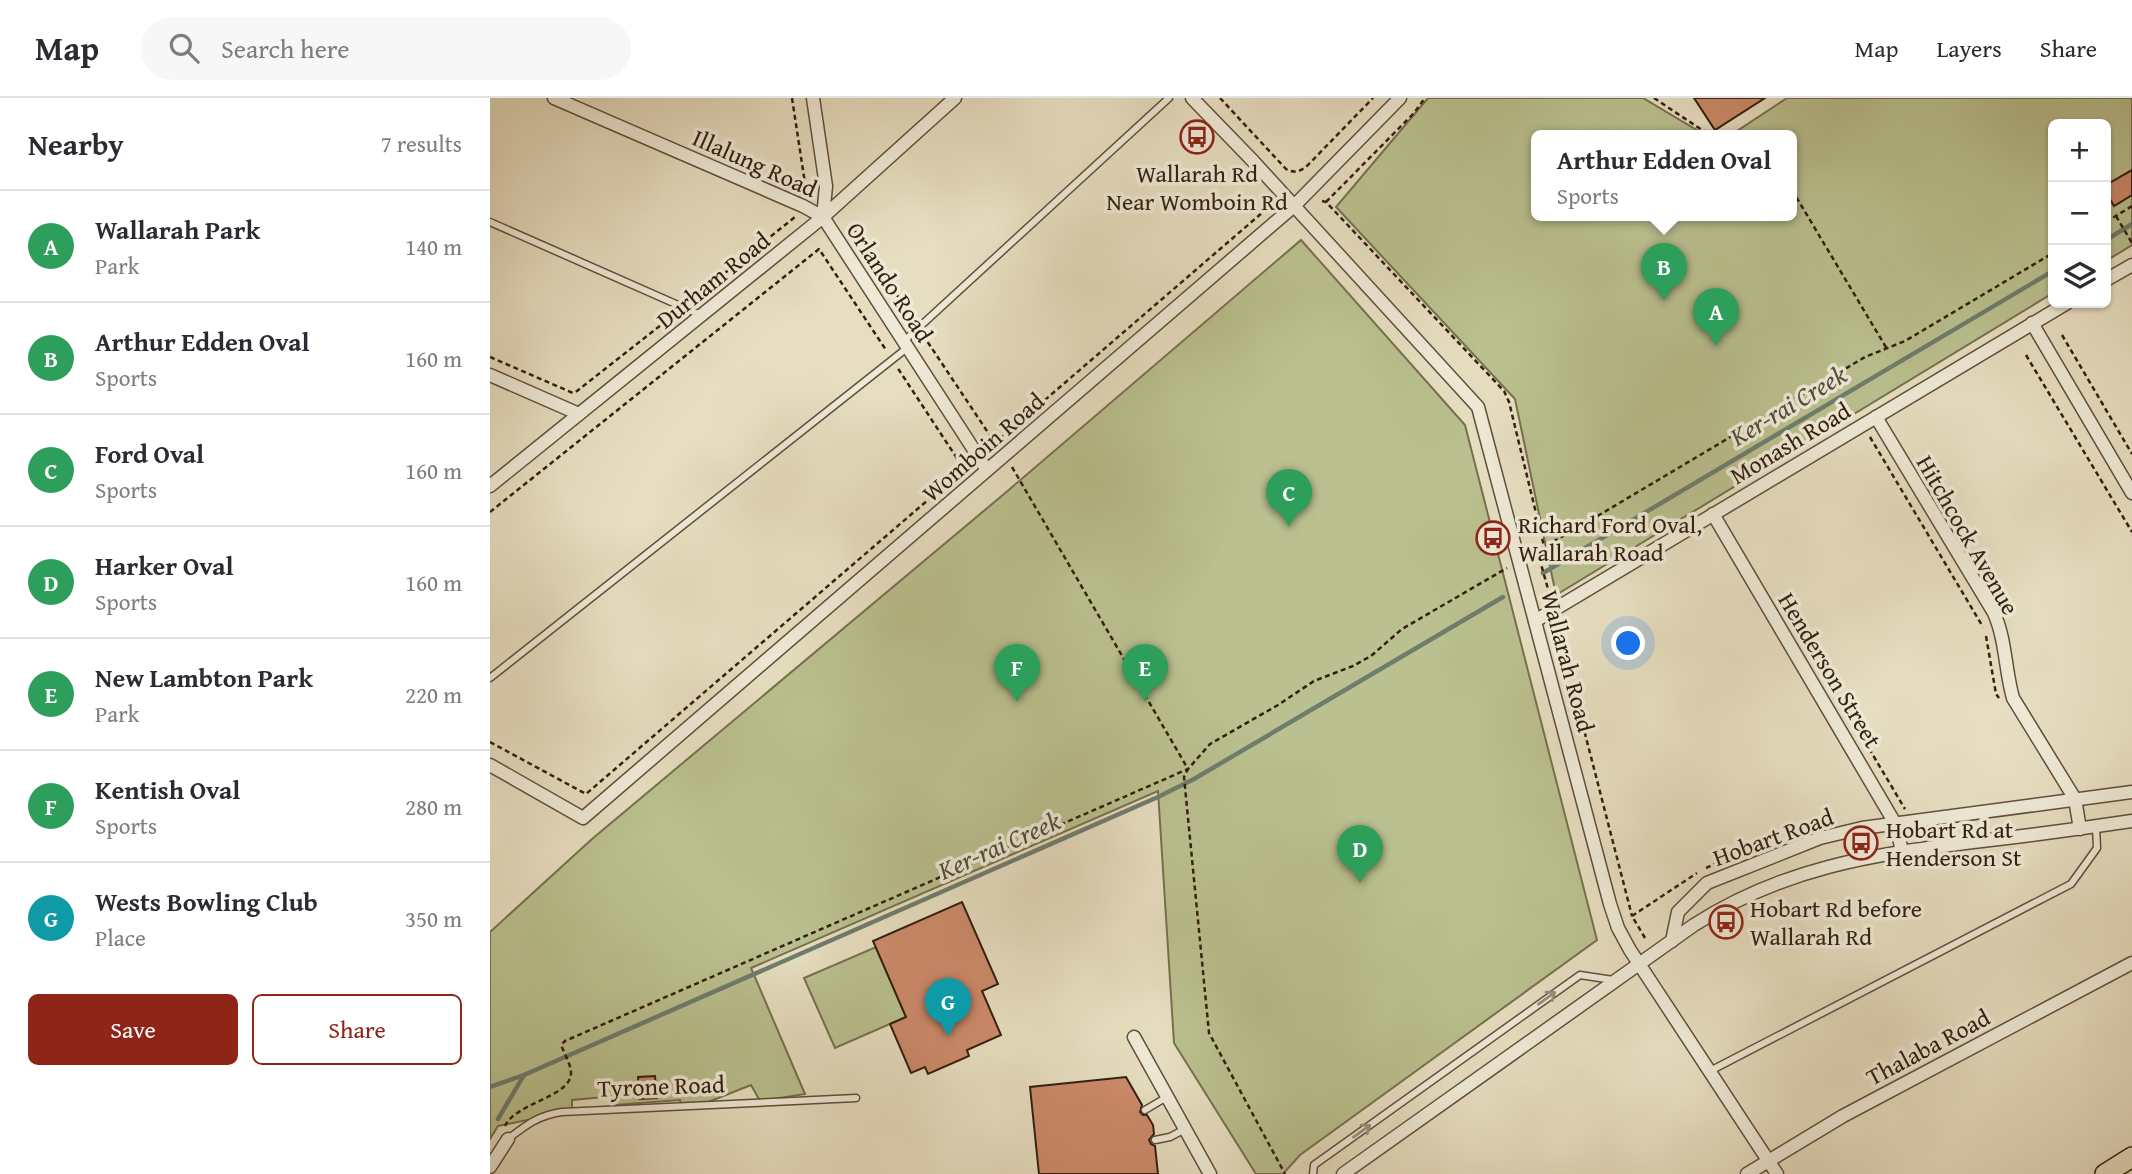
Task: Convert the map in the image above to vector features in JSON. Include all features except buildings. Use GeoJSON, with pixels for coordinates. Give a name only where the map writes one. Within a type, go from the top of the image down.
{"type":"FeatureCollection","features":[{"type":"Feature","properties":{"kind":"main road"},"geometry":{"type":"LineString","coordinates":[[2105,1174],[2132,1157]]}},
{"type":"Feature","properties":{"kind":"street","name":"Illalung Road"},"geometry":{"type":"LineString","coordinates":[[554,98],[823,217]]}},
{"type":"Feature","properties":{"kind":"street","name":"Orlando Road"},"geometry":{"type":"LineString","coordinates":[[813,98],[826,186],[823,217],[987,470]]}},
{"type":"Feature","properties":{"kind":"street","name":"Durham Road"},"geometry":{"type":"LineString","coordinates":[[490,486],[823,217],[955,98]]}},
{"type":"Feature","properties":{"kind":"street","name":"Wallarah Road"},"geometry":{"type":"LineString","coordinates":[[1192,98],[1478,407],[1613,913],[1622,936],[1639,964],[1777,1174]]}},
{"type":"Feature","properties":{"kind":"street","name":"Womboin Road"},"geometry":{"type":"LineString","coordinates":[[490,765],[583,818],[1294,206],[1400,98]]}},
{"type":"Feature","properties":{"kind":"street"},"geometry":{"type":"LineString","coordinates":[[2111,277],[2132,265]]}},
{"type":"Feature","properties":{"kind":"street","name":"Monash Road"},"geometry":{"type":"LineString","coordinates":[[1535,621],[2058,308]]}},
{"type":"Feature","properties":{"kind":"street"},"geometry":{"type":"LineString","coordinates":[[2032,323],[2128,475],[2132,492]]}},
{"type":"Feature","properties":{"kind":"street"},"geometry":{"type":"LineString","coordinates":[[490,375],[579,414]]}},
{"type":"Feature","properties":{"kind":"street","name":"Hitchcock Avenue"},"geometry":{"type":"LineString","coordinates":[[1876,417],[1994,613],[2000,627],[2013,698],[2075,799],[2080,829]]}},
{"type":"Feature","properties":{"kind":"street","name":"Henderson Street"},"geometry":{"type":"LineString","coordinates":[[1713,513],[1896,825],[1902,851]]}},
{"type":"Feature","properties":{"kind":"street","name":"Hobart Road"},"geometry":{"type":"LineString","coordinates":[[1672,941],[1678,912],[1707,883],[1820,838],[1862,828],[2132,792]]}},
{"type":"Feature","properties":{"kind":"street","name":"Hobart Road"},"geometry":{"type":"LineString","coordinates":[[1343,1174],[1718,909],[1782,881],[1839,863],[1902,851],[2132,821]]}},
{"type":"Feature","properties":{"kind":"street","name":"Thalaba Road"},"geometry":{"type":"LineString","coordinates":[[1747,1174],[1843,1116],[2132,963]]}},
{"type":"Feature","properties":{"kind":"street"},"geometry":{"type":"LineString","coordinates":[[1134,1037],[1210,1174]]}},
{"type":"Feature","properties":{"kind":"street","name":"Tyrone Road"},"geometry":{"type":"LineString","coordinates":[[490,1167],[508,1139]]}},
{"type":"Feature","properties":{"kind":"lane"},"geometry":{"type":"LineString","coordinates":[[490,678],[892,359],[918,327],[1170,98]]}},
{"type":"Feature","properties":{"kind":"lane"},"geometry":{"type":"LineString","coordinates":[[490,222],[703,316]]}},
{"type":"Feature","properties":{"kind":"lane"},"geometry":{"type":"LineString","coordinates":[[1710,1071],[2071,884],[2097,848],[2096,827]]}},
{"type":"Feature","properties":{"kind":"lane"},"geometry":{"type":"LineString","coordinates":[[1313,1174],[1314,1165],[1580,975],[1615,981]]}},
{"type":"Feature","properties":{"kind":"lane"},"geometry":{"type":"LineString","coordinates":[[1144,1110],[1167,1097]]}},
{"type":"Feature","properties":{"kind":"lane","name":"Tyrone Road"},"geometry":{"type":"LineString","coordinates":[[508,1139],[529,1122],[545,1114],[856,1098]]}},
{"type":"Feature","properties":{"kind":"lane"},"geometry":{"type":"LineString","coordinates":[[1155,1140],[1170,1137],[1185,1129]]}},
{"type":"Feature","properties":{"kind":"path"},"geometry":{"type":"LineString","coordinates":[[792,98],[806,190]]}},
{"type":"Feature","properties":{"kind":"path"},"geometry":{"type":"LineString","coordinates":[[1220,98],[1286,169],[1295,172],[1308,165],[1373,98]]}},
{"type":"Feature","properties":{"kind":"path"},"geometry":{"type":"LineString","coordinates":[[1425,98],[1414,113],[1324,201],[1504,391],[1544,545]]}},
{"type":"Feature","properties":{"kind":"path"},"geometry":{"type":"LineString","coordinates":[[1654,98],[1702,130]]}},
{"type":"Feature","properties":{"kind":"path"},"geometry":{"type":"LineString","coordinates":[[1797,198],[1886,349]]}},
{"type":"Feature","properties":{"kind":"path"},"geometry":{"type":"LineString","coordinates":[[849,231],[853,228],[995,443],[1270,206]]}},
{"type":"Feature","properties":{"kind":"path"},"geometry":{"type":"LineString","coordinates":[[2111,219],[2132,206]]}},
{"type":"Feature","properties":{"kind":"path"},"geometry":{"type":"LineString","coordinates":[[2116,216],[2132,243]]}},
{"type":"Feature","properties":{"kind":"path"},"geometry":{"type":"LineString","coordinates":[[689,301],[796,217]]}},
{"type":"Feature","properties":{"kind":"path"},"geometry":{"type":"LineString","coordinates":[[821,252],[826,248]]}},
{"type":"Feature","properties":{"kind":"path"},"geometry":{"type":"LineString","coordinates":[[490,512],[819,249],[964,469],[586,794],[490,742]]}},
{"type":"Feature","properties":{"kind":"path"},"geometry":{"type":"LineString","coordinates":[[1286,1174],[1209,1033],[1184,777],[1188,769],[1210,744],[1314,681],[1371,656],[1402,629],[1544,545],[1574,530],[1865,357],[1905,341],[2048,256]]}},
{"type":"Feature","properties":{"kind":"path"},"geometry":{"type":"LineString","coordinates":[[490,357],[573,393],[677,312]]}},
{"type":"Feature","properties":{"kind":"path"},"geometry":{"type":"LineString","coordinates":[[2062,335],[2132,454]]}},
{"type":"Feature","properties":{"kind":"path"},"geometry":{"type":"LineString","coordinates":[[2026,355],[2132,532]]}},
{"type":"Feature","properties":{"kind":"path"},"geometry":{"type":"LineString","coordinates":[[1870,438],[1985,630],[1996,694],[2003,706]]}},
{"type":"Feature","properties":{"kind":"path"},"geometry":{"type":"LineString","coordinates":[[1005,455],[1188,769]]}},
{"type":"Feature","properties":{"kind":"path"},"geometry":{"type":"LineString","coordinates":[[1537,550],[1550,596]]}},
{"type":"Feature","properties":{"kind":"path"},"geometry":{"type":"LineString","coordinates":[[1557,625],[1632,916]]}},
{"type":"Feature","properties":{"kind":"path"},"geometry":{"type":"LineString","coordinates":[[1812,654],[1906,810]]}},
{"type":"Feature","properties":{"kind":"path"},"geometry":{"type":"LineString","coordinates":[[508,1139],[505,1124],[514,1113],[569,1083],[571,1076],[562,1047],[565,1041],[1188,769]]}},
{"type":"Feature","properties":{"kind":"green space"},"geometry":{"type":"Polygon","coordinates":[[[1428,98],[1643,98],[1697,130],[1531,130],[1531,221],[1797,221],[1797,130],[1739,130],[1787,98],[2132,98],[2132,245],[2111,258],[2111,119],[2048,119],[2048,296],[1556,595],[1515,399],[1336,207],[1428,98]]]}},
{"type":"Feature","properties":{"kind":"green space"},"geometry":{"type":"Polygon","coordinates":[[[1301,240],[1465,425],[1597,940],[1300,1155],[1283,1174],[1256,1174],[1174,1043],[1158,791],[751,968],[805,1094],[760,1101],[751,1085],[693,1108],[681,1108],[680,1100],[615,1105],[615,1096],[572,1100],[572,1111],[498,1126],[490,1139],[490,932],[592,839],[1004,494],[1301,240]]]}},
{"type":"Feature","properties":{"kind":"green space"},"geometry":{"type":"Polygon","coordinates":[[[876,947],[906,1017],[835,1048],[804,978],[876,947]]]}},
{"type":"Feature","properties":{"kind":"waterway","name":"Ker-rai Creek"},"geometry":{"type":"LineString","coordinates":[[2111,237],[2132,224]]}},
{"type":"Feature","properties":{"kind":"waterway","name":"Ker-rai Creek"},"geometry":{"type":"LineString","coordinates":[[1543,573],[2048,274]]}},
{"type":"Feature","properties":{"kind":"waterway","name":"Ker-rai Creek"},"geometry":{"type":"LineString","coordinates":[[490,1087],[524,1075],[1158,797],[1194,779],[1503,597]]}},
{"type":"Feature","properties":{"kind":"waterway"},"geometry":{"type":"LineString","coordinates":[[498,1119],[524,1075]]}},
{"type":"Feature","properties":{"kind":"place","name":"Wallarah Rd Near Womboin Rd"},"geometry":{"type":"Point","coordinates":[1197,137]}},
{"type":"Feature","properties":{"kind":"place","name":"Arthur Edden Oval"},"geometry":{"type":"Point","coordinates":[1664,301]}},
{"type":"Feature","properties":{"kind":"place","name":"Wallarah Park"},"geometry":{"type":"Point","coordinates":[1716,346]}},
{"type":"Feature","properties":{"kind":"place","name":"Ford Oval"},"geometry":{"type":"Point","coordinates":[1289,527]}},
{"type":"Feature","properties":{"kind":"place","name":"Richard Ford Oval, Wallarah Road"},"geometry":{"type":"Point","coordinates":[1493,538]}},
{"type":"Feature","properties":{"kind":"place","name":"Kentish Oval"},"geometry":{"type":"Point","coordinates":[1017,702]}},
{"type":"Feature","properties":{"kind":"place","name":"New Lambton Park"},"geometry":{"type":"Point","coordinates":[1145,702]}},
{"type":"Feature","properties":{"kind":"place","name":"Hobart Rd at Henderson St"},"geometry":{"type":"Point","coordinates":[1861,843]}},
{"type":"Feature","properties":{"kind":"place","name":"Harker Oval"},"geometry":{"type":"Point","coordinates":[1360,883]}},
{"type":"Feature","properties":{"kind":"place","name":"Hobart Rd before Wallarah Rd"},"geometry":{"type":"Point","coordinates":[1726,922]}},
{"type":"Feature","properties":{"kind":"place","name":"Wests Bowling Club"},"geometry":{"type":"Point","coordinates":[948,1036]}}]}
